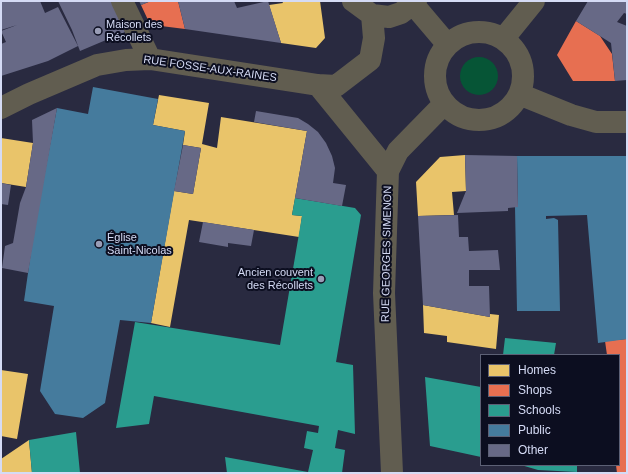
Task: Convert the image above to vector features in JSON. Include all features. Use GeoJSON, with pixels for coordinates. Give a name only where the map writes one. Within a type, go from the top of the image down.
{"type":"FeatureCollection","features":[{"type":"Feature","properties":{"kind":"street"},"geometry":{"type":"LineString","coordinates":[[122,1],[150,58]]}},
{"type":"Feature","properties":{"kind":"street"},"geometry":{"type":"LineString","coordinates":[[353,1],[372,15],[389,17],[401,13],[414,3],[447,44]]}},
{"type":"Feature","properties":{"kind":"street"},"geometry":{"type":"LineString","coordinates":[[504,38],[534,1]]}},
{"type":"Feature","properties":{"kind":"street","name":"RUE FOSSE-AUX-RAINES"},"geometry":{"type":"LineString","coordinates":[[1,108],[97,65],[150,58],[318,85],[336,86],[370,60],[374,38],[372,15]]}},
{"type":"Feature","properties":{"kind":"street"},"geometry":{"type":"LineString","coordinates":[[474,31],[490,32],[504,38],[513,47],[520,58],[523,70],[523,82],[519,94],[510,108],[494,118],[476,121],[458,116],[444,104],[436,90],[434,73],[438,58],[447,44],[460,35],[474,31]]}},
{"type":"Feature","properties":{"kind":"street"},"geometry":{"type":"LineString","coordinates":[[318,85],[388,171]]}},
{"type":"Feature","properties":{"kind":"street"},"geometry":{"type":"LineString","coordinates":[[519,94],[571,115],[596,122],[627,122]]}},
{"type":"Feature","properties":{"kind":"street","name":"RUE GEORGES SIMENON"},"geometry":{"type":"LineString","coordinates":[[392,473],[384,293],[388,171],[398,151],[444,104]]}},
{"type":"Feature","properties":{"kind":"green space"},"geometry":{"type":"Polygon","coordinates":[[[475,57],[483,57],[493,62],[497,69],[497,83],[493,90],[483,95],[475,95],[465,90],[463,87],[460,80],[460,72],[465,62],[468,60],[475,57]]]}},
{"type":"Feature","properties":{"kind":"building: Homes"},"geometry":{"type":"Polygon","coordinates":[[[282,1],[320,1],[325,38],[316,48],[281,43],[269,5],[283,3],[282,1]]]}},
{"type":"Feature","properties":{"kind":"building: Homes"},"geometry":{"type":"Polygon","coordinates":[[[159,95],[209,103],[202,144],[217,148],[221,117],[307,131],[292,215],[302,216],[299,237],[189,220],[170,327],[151,323],[174,191],[193,194],[201,148],[183,145],[185,131],[153,125],[159,95]]]}},
{"type":"Feature","properties":{"kind":"building: Homes"},"geometry":{"type":"Polygon","coordinates":[[[1,138],[33,143],[26,187],[1,183],[1,138]]]}},
{"type":"Feature","properties":{"kind":"building: Homes"},"geometry":{"type":"Polygon","coordinates":[[[465,155],[466,191],[452,192],[454,215],[418,216],[416,182],[440,157],[465,155]]]}},
{"type":"Feature","properties":{"kind":"building: Homes"},"geometry":{"type":"Polygon","coordinates":[[[423,305],[490,317],[490,314],[499,315],[496,349],[447,342],[447,336],[424,333],[423,305]]]}},
{"type":"Feature","properties":{"kind":"building: Homes"},"geometry":{"type":"Polygon","coordinates":[[[1,370],[28,374],[17,439],[1,436],[1,370]]]}},
{"type":"Feature","properties":{"kind":"building: Homes"},"geometry":{"type":"Polygon","coordinates":[[[29,440],[32,473],[1,473],[1,459],[29,440]]]}},
{"type":"Feature","properties":{"kind":"building: Shops"},"geometry":{"type":"Polygon","coordinates":[[[151,1],[178,1],[185,29],[153,25],[148,20],[141,5],[151,1]]]}},
{"type":"Feature","properties":{"kind":"building: Shops"},"geometry":{"type":"Polygon","coordinates":[[[576,21],[600,36],[612,54],[615,81],[573,81],[557,55],[576,21]]]}},
{"type":"Feature","properties":{"kind":"building: Shops"},"geometry":{"type":"Polygon","coordinates":[[[627,339],[627,473],[617,473],[616,466],[620,466],[620,354],[607,354],[605,341],[627,339]]]}},
{"type":"Feature","properties":{"kind":"building: Schools","name":"Ancien couvent des Récollets"},"geometry":{"type":"Polygon","coordinates":[[[295,198],[355,208],[361,215],[336,362],[353,365],[355,434],[338,430],[335,448],[345,450],[342,473],[227,473],[225,457],[308,472],[313,450],[304,448],[307,431],[318,433],[319,426],[154,396],[149,424],[116,428],[135,322],[280,345],[302,216],[292,215],[295,198]]]}},
{"type":"Feature","properties":{"kind":"building: Schools"},"geometry":{"type":"Polygon","coordinates":[[[505,338],[556,343],[554,354],[503,354],[505,338]]]}},
{"type":"Feature","properties":{"kind":"building: Schools"},"geometry":{"type":"Polygon","coordinates":[[[425,377],[480,387],[480,457],[430,446],[425,377]]]}},
{"type":"Feature","properties":{"kind":"building: Schools"},"geometry":{"type":"Polygon","coordinates":[[[76,432],[80,473],[32,473],[29,440],[76,432]]]}},
{"type":"Feature","properties":{"kind":"building: Schools"},"geometry":{"type":"Polygon","coordinates":[[[524,466],[577,466],[577,472],[538,470],[524,466]]]}},
{"type":"Feature","properties":{"kind":"building: Public","name":"Église Saint-Nicolas"},"geometry":{"type":"Polygon","coordinates":[[[93,87],[158,99],[153,125],[185,131],[151,323],[120,320],[105,403],[83,418],[55,414],[40,391],[54,306],[24,301],[34,231],[57,108],[88,114],[93,87]]]}},
{"type":"Feature","properties":{"kind":"building: Public"},"geometry":{"type":"Polygon","coordinates":[[[517,156],[627,156],[627,339],[598,343],[587,215],[546,216],[546,219],[554,218],[558,220],[560,311],[517,311],[515,207],[518,207],[517,156]]]}},
{"type":"Feature","properties":{"kind":"building: Other"},"geometry":{"type":"Polygon","coordinates":[[[1,1],[40,1],[45,13],[58,7],[78,46],[48,61],[1,76],[1,44],[6,42],[1,31],[17,25],[1,30],[1,1]]]}},
{"type":"Feature","properties":{"kind":"building: Other"},"geometry":{"type":"Polygon","coordinates":[[[58,1],[111,1],[125,32],[80,51],[58,1]]]}},
{"type":"Feature","properties":{"kind":"building: Other"},"geometry":{"type":"Polygon","coordinates":[[[139,1],[151,1],[141,5],[139,1]]]}},
{"type":"Feature","properties":{"kind":"building: Other"},"geometry":{"type":"Polygon","coordinates":[[[178,1],[234,1],[237,8],[268,1],[281,43],[185,29],[178,1]]]}},
{"type":"Feature","properties":{"kind":"building: Other"},"geometry":{"type":"Polygon","coordinates":[[[588,1],[627,1],[627,14],[624,13],[617,22],[627,26],[627,80],[615,81],[611,43],[576,21],[588,1]]]}},
{"type":"Feature","properties":{"kind":"building: Other"},"geometry":{"type":"Polygon","coordinates":[[[57,108],[28,273],[2,268],[5,246],[13,243],[20,203],[26,187],[33,143],[32,120],[57,108]]]}},
{"type":"Feature","properties":{"kind":"building: Other"},"geometry":{"type":"Polygon","coordinates":[[[256,111],[298,118],[318,132],[326,143],[332,156],[335,168],[333,183],[346,185],[342,206],[295,198],[307,131],[254,122],[256,111]]]}},
{"type":"Feature","properties":{"kind":"building: Other"},"geometry":{"type":"Polygon","coordinates":[[[183,145],[201,148],[193,194],[174,191],[183,145]]]}},
{"type":"Feature","properties":{"kind":"building: Other"},"geometry":{"type":"Polygon","coordinates":[[[465,155],[517,156],[518,207],[508,208],[508,211],[457,213],[466,191],[465,155]]]}},
{"type":"Feature","properties":{"kind":"building: Other"},"geometry":{"type":"Polygon","coordinates":[[[1,183],[11,185],[8,205],[1,204],[1,183]]]}},
{"type":"Feature","properties":{"kind":"building: Other"},"geometry":{"type":"Polygon","coordinates":[[[458,215],[459,237],[468,237],[469,251],[498,250],[500,270],[469,270],[469,286],[489,286],[490,317],[423,305],[418,216],[458,215]]]}},
{"type":"Feature","properties":{"kind":"building: Other"},"geometry":{"type":"Polygon","coordinates":[[[203,222],[254,230],[251,246],[228,243],[228,247],[199,242],[203,222]]]}},
{"type":"Feature","properties":{"kind":"place","name":"Maison des Récollets"},"geometry":{"type":"Point","coordinates":[98,31]}},
{"type":"Feature","properties":{"kind":"place","name":"Église Saint-Nicolas"},"geometry":{"type":"Point","coordinates":[99,244]}},
{"type":"Feature","properties":{"kind":"place","name":"Ancien couvent des Récollets"},"geometry":{"type":"Point","coordinates":[321,279]}}]}
